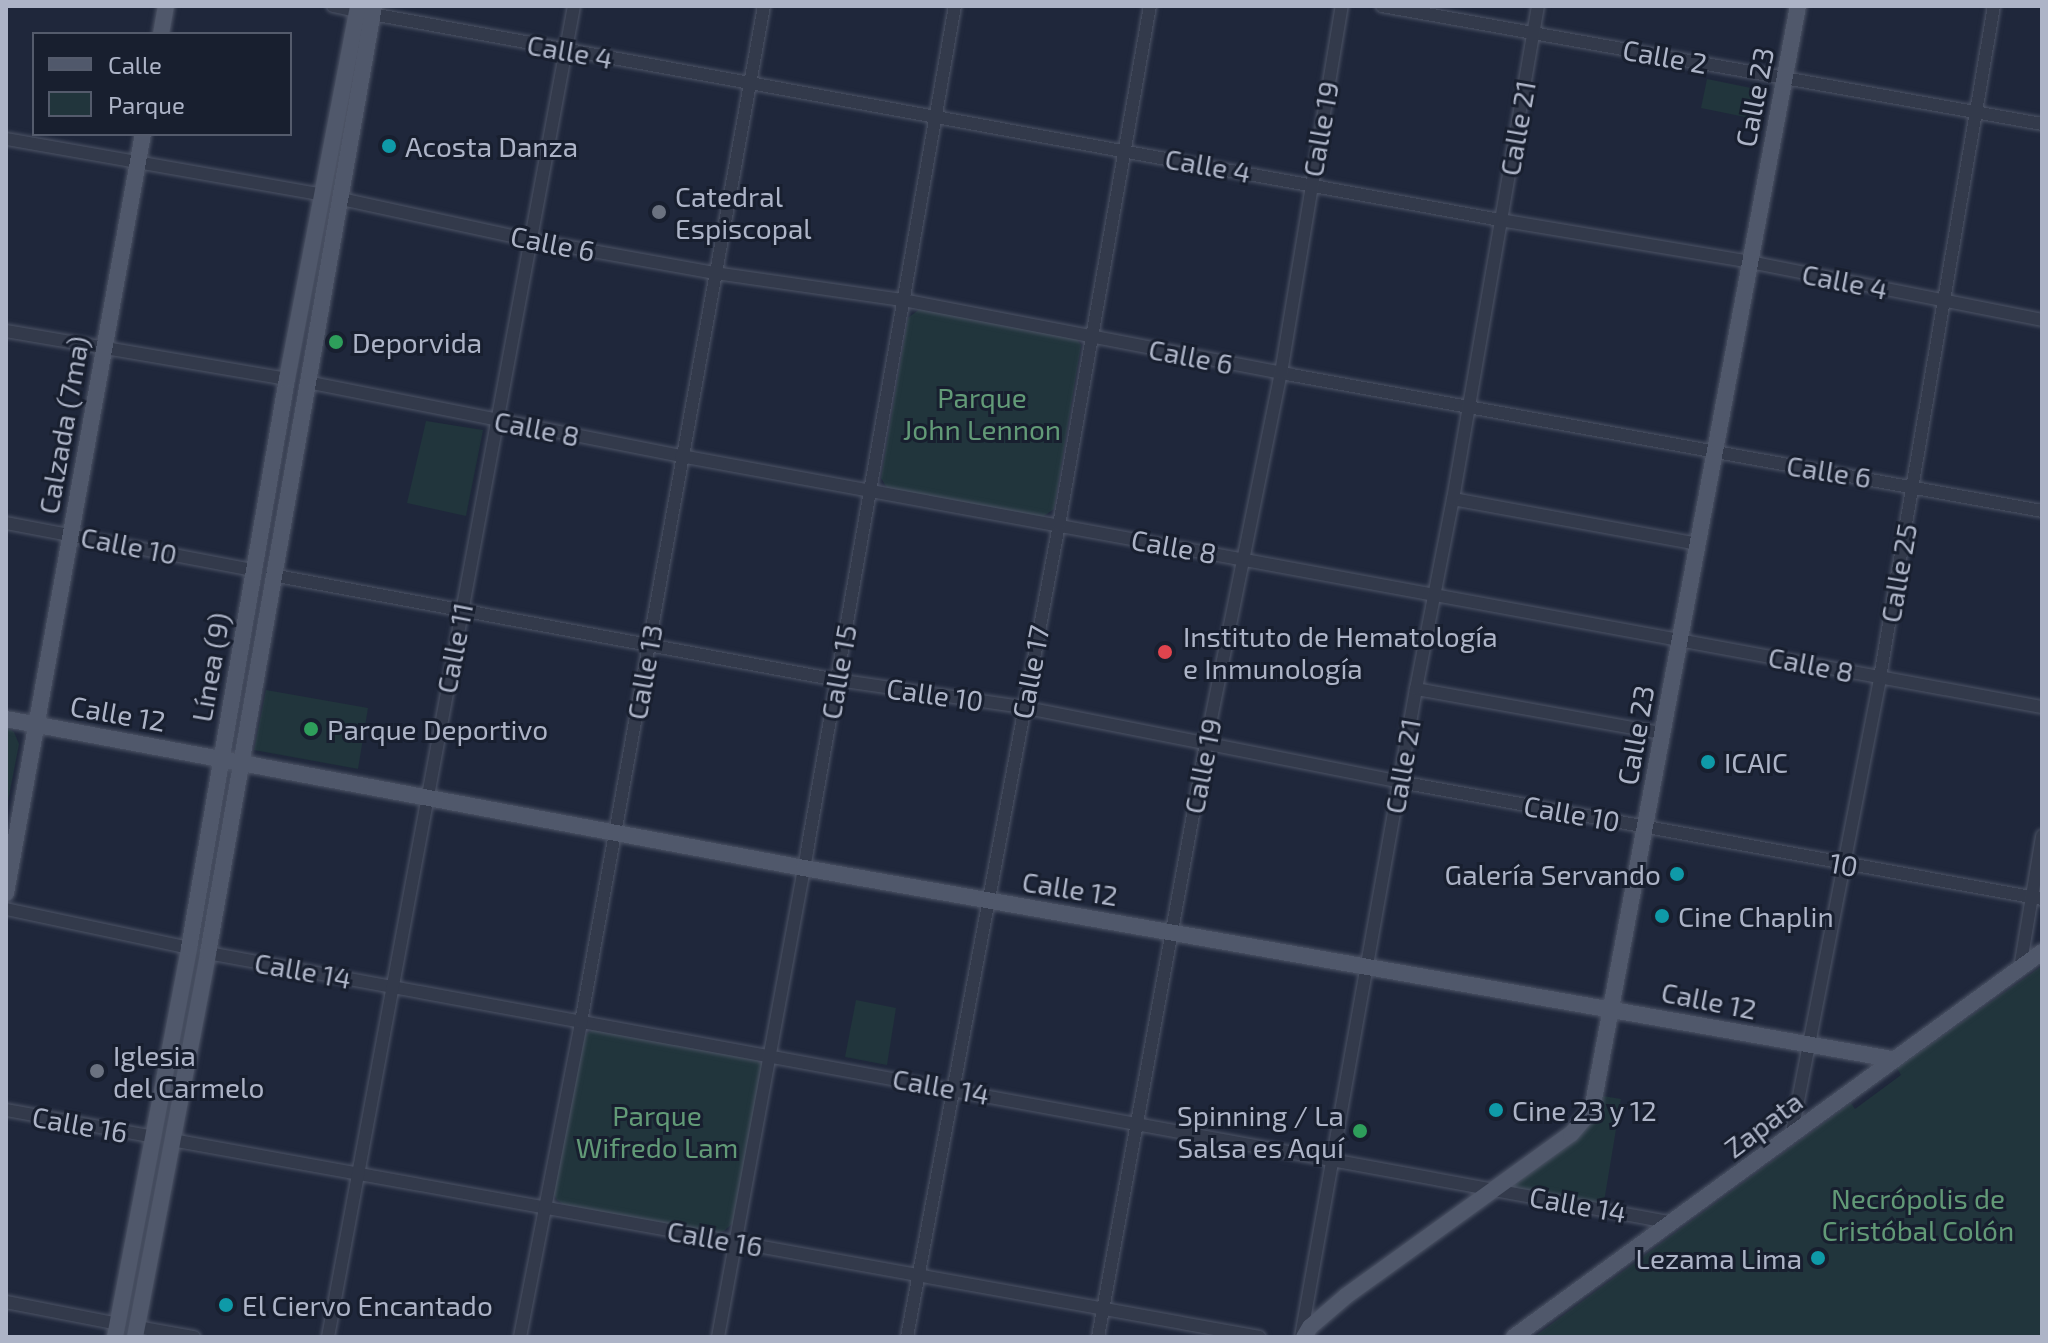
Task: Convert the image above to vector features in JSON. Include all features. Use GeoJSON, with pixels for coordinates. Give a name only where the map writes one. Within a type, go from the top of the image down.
{"type":"FeatureCollection","features":[{"type":"Feature","properties":{"kind":"main road"},"geometry":{"type":"LineString","coordinates":[[161,32],[166,6]]}},
{"type":"Feature","properties":{"kind":"main road","name":"Calle 23"},"geometry":{"type":"LineString","coordinates":[[1303,1337],[1310,1327],[1346,1296],[1491,1188],[1571,1134],[1592,1110],[1798,6]]}},
{"type":"Feature","properties":{"kind":"main road","name":"Línea (9)"},"geometry":{"type":"LineString","coordinates":[[116,1330],[189,948],[287,379],[323,195],[366,9]]}},
{"type":"Feature","properties":{"kind":"main road","name":"Línea (9)"},"geometry":{"type":"LineString","coordinates":[[136,1332],[208,953],[272,575],[341,199],[366,9]]}},
{"type":"Feature","properties":{"kind":"main road","name":"Calzada (7ma)"},"geometry":{"type":"LineString","coordinates":[[6,893],[143,136]]}},
{"type":"Feature","properties":{"kind":"main road","name":"Calle 12"},"geometry":{"type":"LineString","coordinates":[[6,719],[804,868],[1892,1059]]}},
{"type":"Feature","properties":{"kind":"main road","name":"Zapata"},"geometry":{"type":"LineString","coordinates":[[1514,1337],[2042,952]]}},
{"type":"Feature","properties":{"kind":"main road"},"geometry":{"type":"LineString","coordinates":[[1852,1053],[1870,1075]]}},
{"type":"Feature","properties":{"kind":"street","name":"Calle 4"},"geometry":{"type":"LineString","coordinates":[[333,6],[366,9],[566,51],[750,81],[1501,220],[1750,262],[2042,320]]}},
{"type":"Feature","properties":{"kind":"street","name":"Calle 11"},"geometry":{"type":"LineString","coordinates":[[328,1337],[574,6]]}},
{"type":"Feature","properties":{"kind":"street","name":"Calle 13"},"geometry":{"type":"LineString","coordinates":[[520,1337],[581,1022],[764,6]]}},
{"type":"Feature","properties":{"kind":"street","name":"Calle 15"},"geometry":{"type":"LineString","coordinates":[[718,1337],[804,868],[955,6]]}},
{"type":"Feature","properties":{"kind":"street","name":"Calle 17"},"geometry":{"type":"LineString","coordinates":[[907,1337],[1022,707],[1059,525],[1150,6]]}},
{"type":"Feature","properties":{"kind":"street","name":"Calle 19"},"geometry":{"type":"LineString","coordinates":[[1098,1337],[1206,744],[1281,373],[1342,6]]}},
{"type":"Feature","properties":{"kind":"street","name":"Calle 2"},"geometry":{"type":"LineString","coordinates":[[1382,6],[2042,124]]}},
{"type":"Feature","properties":{"kind":"street","name":"Calle 21"},"geometry":{"type":"LineString","coordinates":[[1303,1337],[1332,1157],[1453,499],[1538,6]]}},
{"type":"Feature","properties":{"kind":"street","name":"Calle 25"},"geometry":{"type":"LineString","coordinates":[[1791,1137],[1880,677],[1947,302],[1994,6]]}},
{"type":"Feature","properties":{"kind":"street"},"geometry":{"type":"LineString","coordinates":[[6,139],[323,195]]}},
{"type":"Feature","properties":{"kind":"street","name":"Calle 6"},"geometry":{"type":"LineString","coordinates":[[341,199],[531,240],[715,273],[903,300],[1281,373],[1914,485],[2042,511]]}},
{"type":"Feature","properties":{"kind":"street"},"geometry":{"type":"LineString","coordinates":[[6,331],[287,379]]}},
{"type":"Feature","properties":{"kind":"street","name":"Calle 8"},"geometry":{"type":"LineString","coordinates":[[307,382],[681,456],[2042,707]]}},
{"type":"Feature","properties":{"kind":"street"},"geometry":{"type":"LineString","coordinates":[[1453,499],[1697,544]]}},
{"type":"Feature","properties":{"kind":"street","name":"Calle 10"},"geometry":{"type":"LineString","coordinates":[[6,523],[253,570]]}},
{"type":"Feature","properties":{"kind":"street","name":"Calle 10"},"geometry":{"type":"LineString","coordinates":[[272,575],[837,680],[1022,707],[1400,782],[1645,826]]}},
{"type":"Feature","properties":{"kind":"street"},"geometry":{"type":"LineString","coordinates":[[1416,689],[1661,733]]}},
{"type":"Feature","properties":{"kind":"street","name":"10"},"geometry":{"type":"LineString","coordinates":[[1645,826],[2037,898]]}},
{"type":"Feature","properties":{"kind":"street"},"geometry":{"type":"LineString","coordinates":[[2020,968],[2037,898],[2042,836]]}},
{"type":"Feature","properties":{"kind":"street"},"geometry":{"type":"LineString","coordinates":[[6,909],[189,948]]}},
{"type":"Feature","properties":{"kind":"street","name":"Calle 14"},"geometry":{"type":"LineString","coordinates":[[208,953],[1332,1157],[1673,1223]]}},
{"type":"Feature","properties":{"kind":"street","name":"Calle 16"},"geometry":{"type":"LineString","coordinates":[[6,1110],[154,1137]]}},
{"type":"Feature","properties":{"kind":"street","name":"Calle 16"},"geometry":{"type":"LineString","coordinates":[[172,1140],[1259,1337]]}},
{"type":"Feature","properties":{"kind":"street"},"geometry":{"type":"LineString","coordinates":[[6,1302],[116,1330]]}},
{"type":"Feature","properties":{"kind":"street"},"geometry":{"type":"LineString","coordinates":[[136,1332],[194,1337]]}},
{"type":"Feature","properties":{"kind":"green space"},"geometry":{"type":"Polygon","coordinates":[[[1707,79],[1756,89],[1750,118],[1701,108],[1707,79]]]}},
{"type":"Feature","properties":{"kind":"green space","name":"Parque John Lennon"},"geometry":{"type":"Polygon","coordinates":[[[921,308],[1075,337],[1081,345],[1054,509],[1041,518],[887,488],[881,478],[908,318],[921,308]]]}},
{"type":"Feature","properties":{"kind":"green space"},"geometry":{"type":"Polygon","coordinates":[[[426,421],[483,430],[466,516],[407,503],[426,421]]]}},
{"type":"Feature","properties":{"kind":"green space","name":"Parque Deportivo"},"geometry":{"type":"Polygon","coordinates":[[[266,690],[368,708],[358,769],[254,750],[266,690]]]}},
{"type":"Feature","properties":{"kind":"green space"},"geometry":{"type":"Polygon","coordinates":[[[6,727],[14,732],[19,744],[6,811],[6,727]]]}},
{"type":"Feature","properties":{"kind":"green space","name":"Necrópolis de Cristóbal Colón"},"geometry":{"type":"Polygon","coordinates":[[[2042,966],[2042,1337],[1534,1337],[1851,1103],[1855,1109],[1901,1075],[1897,1068],[2042,966]]]}},
{"type":"Feature","properties":{"kind":"green space"},"geometry":{"type":"Polygon","coordinates":[[[856,1000],[896,1008],[887,1065],[845,1057],[856,1000]]]}},
{"type":"Feature","properties":{"kind":"green space","name":"Parque Wifredo Lam"},"geometry":{"type":"Polygon","coordinates":[[[594,1029],[754,1056],[762,1064],[734,1222],[724,1231],[717,1233],[564,1205],[557,1200],[553,1193],[585,1035],[594,1029]]]}},
{"type":"Feature","properties":{"kind":"green space"},"geometry":{"type":"Polygon","coordinates":[[[1597,1095],[1621,1099],[1603,1208],[1491,1188],[1545,1153],[1597,1095]]]}},
{"type":"Feature","properties":{"kind":"place","name":"Acosta Danza"},"geometry":{"type":"Point","coordinates":[389,146]}},
{"type":"Feature","properties":{"kind":"place","name":"Catedral Espiscopal"},"geometry":{"type":"Point","coordinates":[659,212]}},
{"type":"Feature","properties":{"kind":"place","name":"Deporvida"},"geometry":{"type":"Point","coordinates":[336,342]}},
{"type":"Feature","properties":{"kind":"place","name":"Instituto de Hematología e Inmunología"},"geometry":{"type":"Point","coordinates":[1165,652]}},
{"type":"Feature","properties":{"kind":"place","name":"Parque Deportivo"},"geometry":{"type":"Point","coordinates":[311,729]}},
{"type":"Feature","properties":{"kind":"place","name":"ICAIC"},"geometry":{"type":"Point","coordinates":[1708,762]}},
{"type":"Feature","properties":{"kind":"place","name":"Galería Servando"},"geometry":{"type":"Point","coordinates":[1677,874]}},
{"type":"Feature","properties":{"kind":"place","name":"Cine Chaplin"},"geometry":{"type":"Point","coordinates":[1662,916]}},
{"type":"Feature","properties":{"kind":"place","name":"Iglesia del Carmelo"},"geometry":{"type":"Point","coordinates":[97,1071]}},
{"type":"Feature","properties":{"kind":"place","name":"Cine 23 y 12"},"geometry":{"type":"Point","coordinates":[1496,1110]}},
{"type":"Feature","properties":{"kind":"place","name":"Spinning / La Salsa es Aquí"},"geometry":{"type":"Point","coordinates":[1360,1131]}},
{"type":"Feature","properties":{"kind":"place","name":"Lezama Lima"},"geometry":{"type":"Point","coordinates":[1818,1258]}},
{"type":"Feature","properties":{"kind":"place","name":"El Ciervo Encantado"},"geometry":{"type":"Point","coordinates":[226,1305]}}]}
